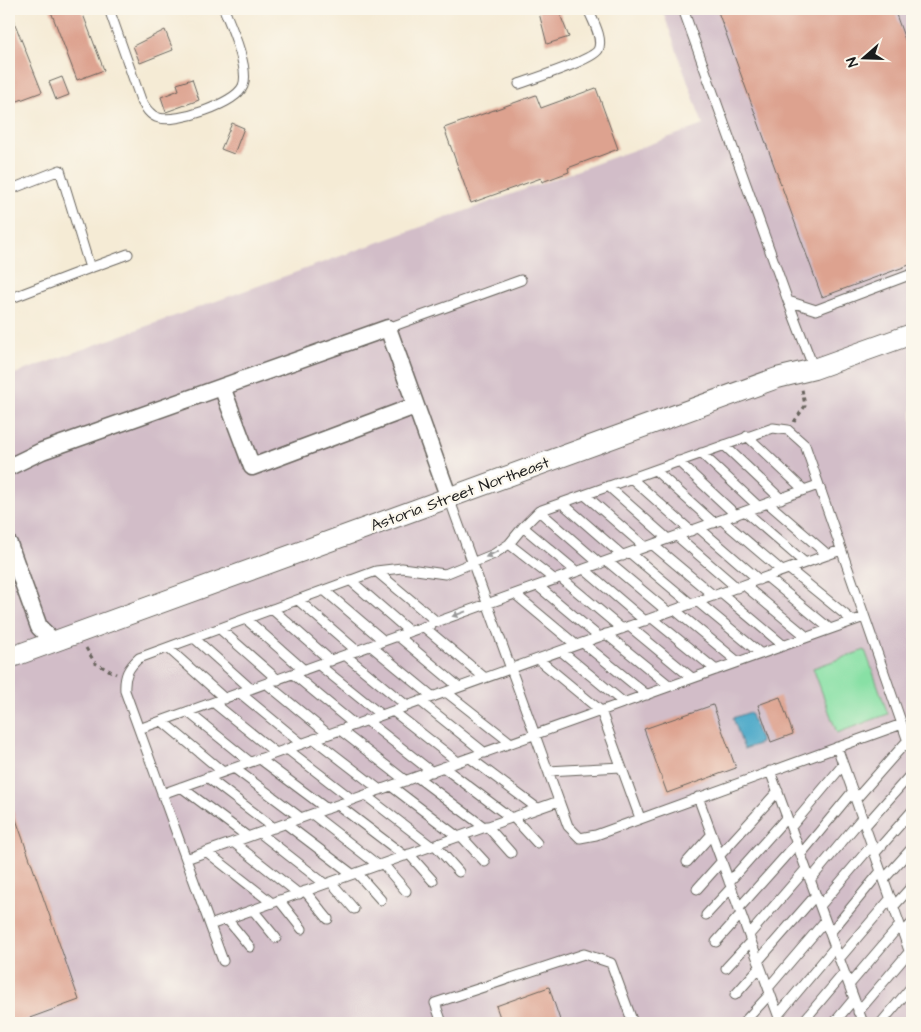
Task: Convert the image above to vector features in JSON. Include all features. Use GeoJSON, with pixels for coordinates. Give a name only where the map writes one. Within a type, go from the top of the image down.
{"type":"FeatureCollection","features":[{"type":"Feature","properties":{"kind":"street"},"geometry":{"type":"LineString","coordinates":[[9,467],[42,451],[388,328],[448,498]]}},
{"type":"Feature","properties":{"kind":"street","name":"Astoria Street Northeast"},"geometry":{"type":"LineString","coordinates":[[9,658],[777,378],[806,371],[912,334]]}},
{"type":"Feature","properties":{"kind":"street"},"geometry":{"type":"LineString","coordinates":[[222,387],[252,467],[415,406]]}},
{"type":"Feature","properties":{"kind":"street"},"geometry":{"type":"LineString","coordinates":[[9,544],[39,627],[53,641]]}},
{"type":"Feature","properties":{"kind":"lane"},"geometry":{"type":"LineString","coordinates":[[109,9],[141,100],[157,118],[173,120],[230,100],[243,87],[245,71],[224,9]]}},
{"type":"Feature","properties":{"kind":"lane"},"geometry":{"type":"LineString","coordinates":[[519,84],[580,61],[592,55],[598,49],[599,40],[588,9]]}},
{"type":"Feature","properties":{"kind":"lane"},"geometry":{"type":"LineString","coordinates":[[683,9],[788,301],[806,371]]}},
{"type":"Feature","properties":{"kind":"lane"},"geometry":{"type":"LineString","coordinates":[[9,190],[60,170],[90,268]]}},
{"type":"Feature","properties":{"kind":"lane"},"geometry":{"type":"LineString","coordinates":[[9,299],[128,254]]}},
{"type":"Feature","properties":{"kind":"lane"},"geometry":{"type":"LineString","coordinates":[[788,301],[816,310],[912,274]]}},
{"type":"Feature","properties":{"kind":"lane"},"geometry":{"type":"LineString","coordinates":[[388,328],[521,280]]}},
{"type":"Feature","properties":{"kind":"lane"},"geometry":{"type":"LineString","coordinates":[[223,961],[125,691],[126,676],[132,665],[139,658],[376,571],[402,568],[445,574],[494,554],[509,544],[539,512],[773,428],[788,430],[805,446],[912,753]]}},
{"type":"Feature","properties":{"kind":"lane"},"geometry":{"type":"LineString","coordinates":[[747,436],[804,490]]}},
{"type":"Feature","properties":{"kind":"lane"},"geometry":{"type":"LineString","coordinates":[[724,445],[782,498]]}},
{"type":"Feature","properties":{"kind":"lane"},"geometry":{"type":"LineString","coordinates":[[701,453],[759,507]]}},
{"type":"Feature","properties":{"kind":"lane"},"geometry":{"type":"LineString","coordinates":[[678,462],[736,515]]}},
{"type":"Feature","properties":{"kind":"lane"},"geometry":{"type":"LineString","coordinates":[[655,470],[718,521],[853,621]]}},
{"type":"Feature","properties":{"kind":"lane"},"geometry":{"type":"LineString","coordinates":[[632,478],[695,530],[763,578],[830,629]]}},
{"type":"Feature","properties":{"kind":"lane"},"geometry":{"type":"LineString","coordinates":[[608,486],[672,538],[807,637]]}},
{"type":"Feature","properties":{"kind":"lane"},"geometry":{"type":"LineString","coordinates":[[139,729],[818,486]]}},
{"type":"Feature","properties":{"kind":"lane"},"geometry":{"type":"LineString","coordinates":[[585,495],[649,546],[784,646]]}},
{"type":"Feature","properties":{"kind":"lane"},"geometry":{"type":"LineString","coordinates":[[448,498],[568,826],[580,838],[588,838],[902,724]]}},
{"type":"Feature","properties":{"kind":"lane"},"geometry":{"type":"LineString","coordinates":[[562,503],[626,554],[761,654]]}},
{"type":"Feature","properties":{"kind":"lane"},"geometry":{"type":"LineString","coordinates":[[768,503],[828,555]]}},
{"type":"Feature","properties":{"kind":"lane"},"geometry":{"type":"LineString","coordinates":[[539,512],[604,563],[672,611],[738,662]]}},
{"type":"Feature","properties":{"kind":"lane"},"geometry":{"type":"LineString","coordinates":[[746,512],[805,563]]}},
{"type":"Feature","properties":{"kind":"lane"},"geometry":{"type":"LineString","coordinates":[[523,527],[716,670]]}},
{"type":"Feature","properties":{"kind":"lane"},"geometry":{"type":"LineString","coordinates":[[509,544],[692,678]]}},
{"type":"Feature","properties":{"kind":"lane"},"geometry":{"type":"LineString","coordinates":[[162,794],[841,550]]}},
{"type":"Feature","properties":{"kind":"lane"},"geometry":{"type":"LineString","coordinates":[[376,571],[437,622]]}},
{"type":"Feature","properties":{"kind":"lane"},"geometry":{"type":"LineString","coordinates":[[350,580],[410,632]]}},
{"type":"Feature","properties":{"kind":"lane"},"geometry":{"type":"LineString","coordinates":[[538,586],[670,686]]}},
{"type":"Feature","properties":{"kind":"lane"},"geometry":{"type":"LineString","coordinates":[[324,590],[384,642]]}},
{"type":"Feature","properties":{"kind":"lane"},"geometry":{"type":"LineString","coordinates":[[515,594],[647,695]]}},
{"type":"Feature","properties":{"kind":"lane"},"geometry":{"type":"LineString","coordinates":[[298,600],[357,651]]}},
{"type":"Feature","properties":{"kind":"lane"},"geometry":{"type":"LineString","coordinates":[[272,609],[331,660]]}},
{"type":"Feature","properties":{"kind":"lane"},"geometry":{"type":"LineString","coordinates":[[186,859],[864,617]]}},
{"type":"Feature","properties":{"kind":"lane"},"geometry":{"type":"LineString","coordinates":[[246,619],[304,670]]}},
{"type":"Feature","properties":{"kind":"lane"},"geometry":{"type":"LineString","coordinates":[[424,627],[485,678]]}},
{"type":"Feature","properties":{"kind":"lane"},"geometry":{"type":"LineString","coordinates":[[220,629],[278,680]]}},
{"type":"Feature","properties":{"kind":"lane"},"geometry":{"type":"LineString","coordinates":[[398,636],[459,687]]}},
{"type":"Feature","properties":{"kind":"lane"},"geometry":{"type":"LineString","coordinates":[[194,638],[252,689]]}},
{"type":"Feature","properties":{"kind":"lane"},"geometry":{"type":"LineString","coordinates":[[372,646],[433,697]]}},
{"type":"Feature","properties":{"kind":"lane"},"geometry":{"type":"LineString","coordinates":[[168,648],[225,699]]}},
{"type":"Feature","properties":{"kind":"lane"},"geometry":{"type":"LineString","coordinates":[[560,651],[624,703]]}},
{"type":"Feature","properties":{"kind":"lane"},"geometry":{"type":"LineString","coordinates":[[345,655],[407,706]]}},
{"type":"Feature","properties":{"kind":"lane"},"geometry":{"type":"LineString","coordinates":[[538,659],[601,711],[640,818]]}},
{"type":"Feature","properties":{"kind":"lane"},"geometry":{"type":"LineString","coordinates":[[319,665],[381,715]]}},
{"type":"Feature","properties":{"kind":"lane"},"geometry":{"type":"LineString","coordinates":[[293,674],[354,725]]}},
{"type":"Feature","properties":{"kind":"lane"},"geometry":{"type":"LineString","coordinates":[[266,684],[328,734]]}},
{"type":"Feature","properties":{"kind":"lane"},"geometry":{"type":"LineString","coordinates":[[446,692],[511,743]]}},
{"type":"Feature","properties":{"kind":"lane"},"geometry":{"type":"LineString","coordinates":[[240,693],[302,744]]}},
{"type":"Feature","properties":{"kind":"lane"},"geometry":{"type":"LineString","coordinates":[[420,702],[485,753]]}},
{"type":"Feature","properties":{"kind":"lane"},"geometry":{"type":"LineString","coordinates":[[214,703],[276,753]]}},
{"type":"Feature","properties":{"kind":"lane"},"geometry":{"type":"LineString","coordinates":[[393,711],[458,762]]}},
{"type":"Feature","properties":{"kind":"lane"},"geometry":{"type":"LineString","coordinates":[[188,712],[250,762]]}},
{"type":"Feature","properties":{"kind":"lane"},"geometry":{"type":"LineString","coordinates":[[366,720],[432,772]]}},
{"type":"Feature","properties":{"kind":"lane"},"geometry":{"type":"LineString","coordinates":[[162,721],[223,772]]}},
{"type":"Feature","properties":{"kind":"lane"},"geometry":{"type":"LineString","coordinates":[[340,730],[406,781]]}},
{"type":"Feature","properties":{"kind":"lane"},"geometry":{"type":"LineString","coordinates":[[314,739],[380,790]]}},
{"type":"Feature","properties":{"kind":"lane"},"geometry":{"type":"LineString","coordinates":[[801,854],[854,795],[908,740]]}},
{"type":"Feature","properties":{"kind":"lane"},"geometry":{"type":"LineString","coordinates":[[837,747],[911,955],[858,1012]]}},
{"type":"Feature","properties":{"kind":"lane"},"geometry":{"type":"LineString","coordinates":[[287,749],[353,800]]}},
{"type":"Feature","properties":{"kind":"lane"},"geometry":{"type":"LineString","coordinates":[[260,758],[327,809]]}},
{"type":"Feature","properties":{"kind":"lane"},"geometry":{"type":"LineString","coordinates":[[470,758],[537,808]]}},
{"type":"Feature","properties":{"kind":"lane"},"geometry":{"type":"LineString","coordinates":[[791,827],[843,765]]}},
{"type":"Feature","properties":{"kind":"lane"},"geometry":{"type":"LineString","coordinates":[[443,767],[512,818],[537,843]]}},
{"type":"Feature","properties":{"kind":"lane"},"geometry":{"type":"LineString","coordinates":[[548,771],[621,767]]}},
{"type":"Feature","properties":{"kind":"lane"},"geometry":{"type":"LineString","coordinates":[[234,768],[301,818]]}},
{"type":"Feature","properties":{"kind":"lane"},"geometry":{"type":"LineString","coordinates":[[770,771],[863,1023]]}},
{"type":"Feature","properties":{"kind":"lane"},"geometry":{"type":"LineString","coordinates":[[810,880],[912,773]]}},
{"type":"Feature","properties":{"kind":"lane"},"geometry":{"type":"LineString","coordinates":[[417,777],[486,827],[511,853]]}},
{"type":"Feature","properties":{"kind":"lane"},"geometry":{"type":"LineString","coordinates":[[207,778],[274,828]]}},
{"type":"Feature","properties":{"kind":"lane"},"geometry":{"type":"LineString","coordinates":[[391,786],[459,836],[485,862]]}},
{"type":"Feature","properties":{"kind":"lane"},"geometry":{"type":"LineString","coordinates":[[181,787],[248,837]]}},
{"type":"Feature","properties":{"kind":"lane"},"geometry":{"type":"LineString","coordinates":[[697,889],[778,791]]}},
{"type":"Feature","properties":{"kind":"lane"},"geometry":{"type":"LineString","coordinates":[[364,796],[433,846],[459,872]]}},
{"type":"Feature","properties":{"kind":"lane"},"geometry":{"type":"LineString","coordinates":[[698,797],[779,1020]]}},
{"type":"Feature","properties":{"kind":"lane"},"geometry":{"type":"LineString","coordinates":[[210,925],[559,801]]}},
{"type":"Feature","properties":{"kind":"lane"},"geometry":{"type":"LineString","coordinates":[[338,805],[407,855],[433,881]]}},
{"type":"Feature","properties":{"kind":"lane"},"geometry":{"type":"LineString","coordinates":[[820,906],[873,849],[912,811]]}},
{"type":"Feature","properties":{"kind":"lane"},"geometry":{"type":"LineString","coordinates":[[312,814],[381,864],[406,891]]}},
{"type":"Feature","properties":{"kind":"lane"},"geometry":{"type":"LineString","coordinates":[[706,915],[787,817]]}},
{"type":"Feature","properties":{"kind":"lane"},"geometry":{"type":"LineString","coordinates":[[286,824],[354,874],[380,900]]}},
{"type":"Feature","properties":{"kind":"lane"},"geometry":{"type":"LineString","coordinates":[[260,833],[328,883],[354,910]]}},
{"type":"Feature","properties":{"kind":"lane"},"geometry":{"type":"LineString","coordinates":[[687,862],[712,834]]}},
{"type":"Feature","properties":{"kind":"lane"},"geometry":{"type":"LineString","coordinates":[[233,842],[302,892],[328,919]]}},
{"type":"Feature","properties":{"kind":"lane"},"geometry":{"type":"LineString","coordinates":[[716,942],[797,843]]}},
{"type":"Feature","properties":{"kind":"lane"},"geometry":{"type":"LineString","coordinates":[[830,933],[883,875],[912,848]]}},
{"type":"Feature","properties":{"kind":"lane"},"geometry":{"type":"LineString","coordinates":[[207,852],[276,902],[302,928]]}},
{"type":"Feature","properties":{"kind":"lane"},"geometry":{"type":"LineString","coordinates":[[726,968],[806,869]]}},
{"type":"Feature","properties":{"kind":"lane"},"geometry":{"type":"LineString","coordinates":[[839,959],[892,902],[912,886]]}},
{"type":"Feature","properties":{"kind":"lane"},"geometry":{"type":"LineString","coordinates":[[735,995],[816,896]]}},
{"type":"Feature","properties":{"kind":"lane"},"geometry":{"type":"LineString","coordinates":[[253,910],[276,938]]}},
{"type":"Feature","properties":{"kind":"lane"},"geometry":{"type":"LineString","coordinates":[[227,919],[250,947]]}},
{"type":"Feature","properties":{"kind":"lane"},"geometry":{"type":"LineString","coordinates":[[745,1021],[825,922]]}},
{"type":"Feature","properties":{"kind":"lane"},"geometry":{"type":"LineString","coordinates":[[849,985],[902,929],[912,923]]}},
{"type":"Feature","properties":{"kind":"lane"},"geometry":{"type":"LineString","coordinates":[[779,1020],[835,947]]}},
{"type":"Feature","properties":{"kind":"lane"},"geometry":{"type":"LineString","coordinates":[[442,1023],[435,1003],[584,954],[612,963],[633,1023]]}},
{"type":"Feature","properties":{"kind":"lane"},"geometry":{"type":"LineString","coordinates":[[802,1023],[844,973]]}},
{"type":"Feature","properties":{"kind":"lane"},"geometry":{"type":"LineString","coordinates":[[881,1023],[912,986]]}},
{"type":"Feature","properties":{"kind":"lane"},"geometry":{"type":"LineString","coordinates":[[834,1023],[854,999]]}},
{"type":"Feature","properties":{"kind":"path"},"geometry":{"type":"LineString","coordinates":[[788,430],[805,406],[806,371]]}},
{"type":"Feature","properties":{"kind":"path"},"geometry":{"type":"LineString","coordinates":[[80,631],[90,657],[95,663],[115,674],[126,676]]}},
{"type":"Feature","properties":{"kind":"shaded area"},"geometry":{"type":"Polygon","coordinates":[[[662,9],[912,9],[912,1023],[9,1023],[9,376],[703,125],[662,9]]]}},
{"type":"Feature","properties":{"kind":"green space"},"geometry":{"type":"Polygon","coordinates":[[[865,650],[888,714],[837,733],[813,668],[865,650]]]}},
{"type":"Feature","properties":{"kind":"water"},"geometry":{"type":"Polygon","coordinates":[[[750,712],[761,743],[744,749],[733,718],[750,712]]]}},
{"type":"Feature","properties":{"kind":"building"},"geometry":{"type":"Polygon","coordinates":[[[9,9],[42,92],[15,102],[9,86],[9,9]]]}},
{"type":"Feature","properties":{"kind":"building"},"geometry":{"type":"Polygon","coordinates":[[[50,9],[81,9],[104,70],[77,80],[50,9]]]}},
{"type":"Feature","properties":{"kind":"building"},"geometry":{"type":"Polygon","coordinates":[[[538,9],[558,9],[569,37],[547,44],[538,9]]]}},
{"type":"Feature","properties":{"kind":"building"},"geometry":{"type":"Polygon","coordinates":[[[717,9],[894,9],[912,59],[912,264],[822,297],[717,9]]]}},
{"type":"Feature","properties":{"kind":"building"},"geometry":{"type":"Polygon","coordinates":[[[165,30],[173,50],[140,63],[133,46],[165,30]]]}},
{"type":"Feature","properties":{"kind":"building"},"geometry":{"type":"Polygon","coordinates":[[[62,77],[69,95],[56,100],[49,82],[62,77]]]}},
{"type":"Feature","properties":{"kind":"building"},"geometry":{"type":"Polygon","coordinates":[[[192,79],[199,100],[166,112],[161,97],[179,90],[177,84],[192,79]]]}},
{"type":"Feature","properties":{"kind":"building"},"geometry":{"type":"Polygon","coordinates":[[[596,88],[618,149],[568,168],[569,172],[542,182],[541,178],[471,203],[444,128],[536,95],[541,108],[596,88]]]}},
{"type":"Feature","properties":{"kind":"building"},"geometry":{"type":"Polygon","coordinates":[[[232,123],[244,128],[234,154],[221,149],[232,123]]]}},
{"type":"Feature","properties":{"kind":"building"},"geometry":{"type":"Polygon","coordinates":[[[780,697],[793,734],[771,742],[758,705],[780,697]]]}},
{"type":"Feature","properties":{"kind":"building"},"geometry":{"type":"Polygon","coordinates":[[[713,705],[736,768],[667,793],[644,729],[713,705]]]}},
{"type":"Feature","properties":{"kind":"building"},"geometry":{"type":"Polygon","coordinates":[[[11,805],[79,1000],[16,1023],[9,1023],[9,806],[11,805]]]}},
{"type":"Feature","properties":{"kind":"building"},"geometry":{"type":"Polygon","coordinates":[[[549,987],[561,1023],[502,1023],[496,1006],[549,987]]]}}]}
